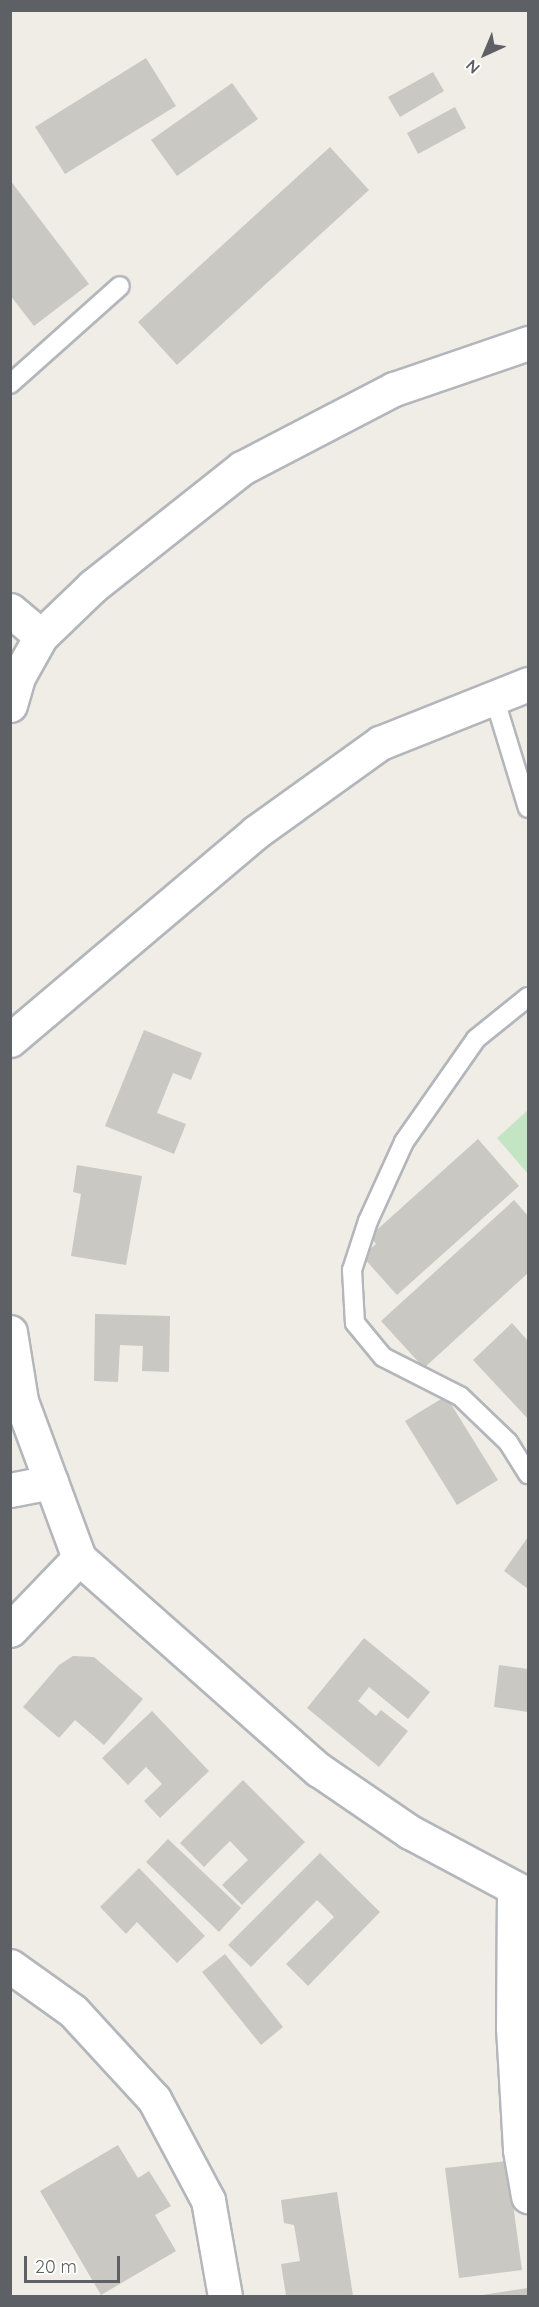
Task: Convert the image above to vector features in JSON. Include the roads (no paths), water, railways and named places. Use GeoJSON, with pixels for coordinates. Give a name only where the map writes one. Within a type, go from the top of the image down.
{"type":"FeatureCollection","features":[{"type":"Feature","properties":{"kind":"street"},"geometry":{"type":"LineString","coordinates":[[10,705],[18,677],[41,636],[93,586],[242,468],[394,389],[528,343]]}},
{"type":"Feature","properties":{"kind":"street"},"geometry":{"type":"LineString","coordinates":[[10,610],[41,636]]}},
{"type":"Feature","properties":{"kind":"street"},"geometry":{"type":"LineString","coordinates":[[10,1040],[256,832],[380,743],[528,684]]}},
{"type":"Feature","properties":{"kind":"street"},"geometry":{"type":"LineString","coordinates":[[10,1332],[21,1401],[79,1558],[319,1770],[410,1832],[521,1892],[513,2027],[520,2150],[528,2196]]}},
{"type":"Feature","properties":{"kind":"street"},"geometry":{"type":"LineString","coordinates":[[10,1490],[51,1482]]}},
{"type":"Feature","properties":{"kind":"street"},"geometry":{"type":"LineString","coordinates":[[10,1630],[79,1558]]}},
{"type":"Feature","properties":{"kind":"street"},"geometry":{"type":"LineString","coordinates":[[10,1966],[73,2011],[154,2099],[208,2200],[225,2296]]}},
{"type":"Feature","properties":{"kind":"lane"},"geometry":{"type":"LineString","coordinates":[[10,384],[120,286]]}},
{"type":"Feature","properties":{"kind":"lane"},"geometry":{"type":"LineString","coordinates":[[494,698],[528,808]]}},
{"type":"Feature","properties":{"kind":"lane"},"geometry":{"type":"LineString","coordinates":[[528,998],[476,1039],[405,1142],[368,1221],[352,1270],[355,1323],[382,1357],[460,1396],[508,1442],[528,1474]]}}]}
